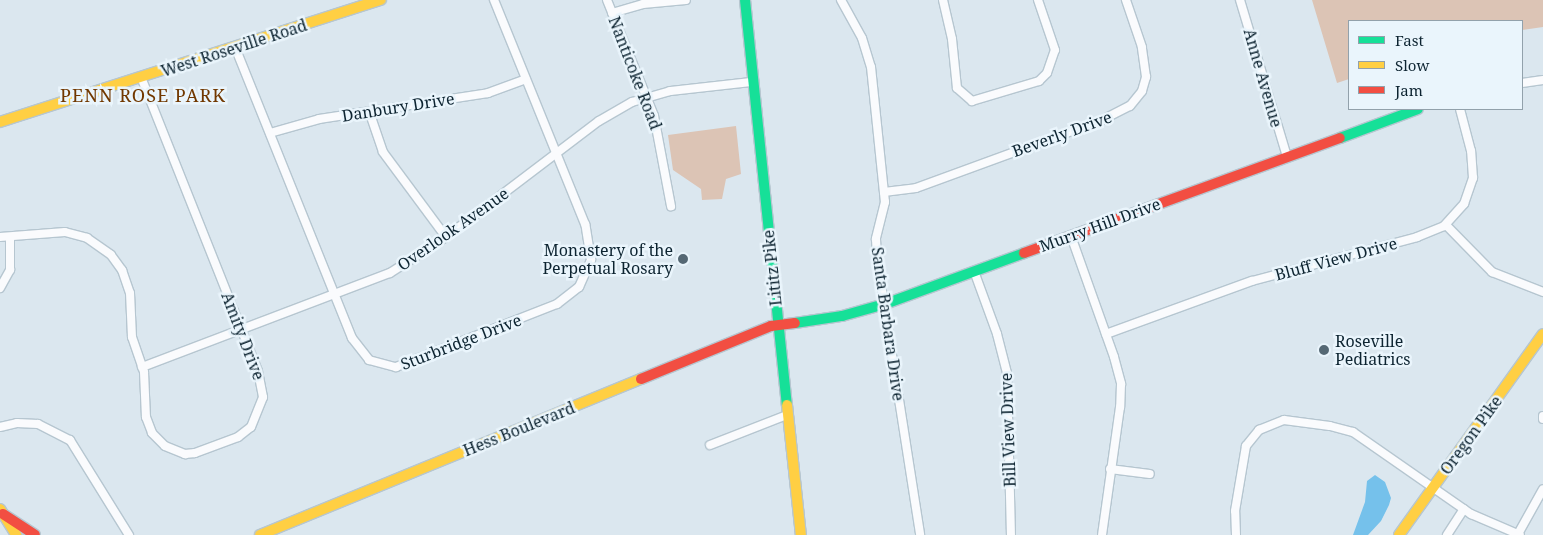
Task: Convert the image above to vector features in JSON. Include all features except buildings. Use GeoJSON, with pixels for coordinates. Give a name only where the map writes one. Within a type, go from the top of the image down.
{"type":"FeatureCollection","features":[{"type":"Feature","properties":{"kind":"main road","name":"West Roseville Road"},"geometry":{"type":"LineString","coordinates":[[0,122],[381,0]]}},
{"type":"Feature","properties":{"kind":"main road","name":"Lititz Pike"},"geometry":{"type":"LineString","coordinates":[[745,0],[752,82],[801,535]]}},
{"type":"Feature","properties":{"kind":"main road","name":"Murry Hill Drive"},"geometry":{"type":"LineString","coordinates":[[778,325],[842,316],[885,304],[1415,110]]}},
{"type":"Feature","properties":{"kind":"main road","name":"Hess Boulevard"},"geometry":{"type":"LineString","coordinates":[[260,535],[778,325]]}},
{"type":"Feature","properties":{"kind":"main road","name":"Oregon Pike"},"geometry":{"type":"LineString","coordinates":[[1399,535],[1543,334]]}},
{"type":"Feature","properties":{"kind":"main road"},"geometry":{"type":"LineString","coordinates":[[2,512],[16,535]]}},
{"type":"Feature","properties":{"kind":"main road"},"geometry":{"type":"LineString","coordinates":[[2,512],[35,535]]}},
{"type":"Feature","properties":{"kind":"street","name":"Sturbridge Drive"},"geometry":{"type":"LineString","coordinates":[[235,48],[334,294],[361,353],[376,364],[391,367],[408,365],[568,297],[583,280],[590,260],[591,248],[585,224],[494,0]]}},
{"type":"Feature","properties":{"kind":"street","name":"Nanticoke Road"},"geometry":{"type":"LineString","coordinates":[[607,0],[647,97],[659,133],[671,206]]}},
{"type":"Feature","properties":{"kind":"street"},"geometry":{"type":"LineString","coordinates":[[612,13],[643,4],[686,0]]}},
{"type":"Feature","properties":{"kind":"street","name":"Santa Barbara Drive"},"geometry":{"type":"LineString","coordinates":[[841,0],[862,38],[871,67],[884,192],[884,206],[876,243],[920,535]]}},
{"type":"Feature","properties":{"kind":"street"},"geometry":{"type":"LineString","coordinates":[[943,0],[952,40],[957,88],[972,101],[1039,81],[1047,73],[1056,50],[1038,0]]}},
{"type":"Feature","properties":{"kind":"street","name":"Beverly Drive"},"geometry":{"type":"LineString","coordinates":[[884,192],[916,188],[1102,120],[1130,106],[1142,91],[1146,78],[1142,47],[1126,0]]}},
{"type":"Feature","properties":{"kind":"street","name":"Anne Avenue"},"geometry":{"type":"LineString","coordinates":[[1240,0],[1286,157]]}},
{"type":"Feature","properties":{"kind":"street","name":"Amity Drive"},"geometry":{"type":"LineString","coordinates":[[0,237],[58,231],[74,233],[95,242],[111,255],[122,270],[130,293],[132,337],[142,368],[146,417],[158,440],[169,449],[185,454],[213,447],[243,434],[254,422],[262,405],[263,388],[141,78]]}},
{"type":"Feature","properties":{"kind":"street","name":"Danbury Drive"},"geometry":{"type":"LineString","coordinates":[[270,133],[302,122],[488,93],[526,79]]}},
{"type":"Feature","properties":{"kind":"street"},"geometry":{"type":"LineString","coordinates":[[1523,83],[1543,80]]}},
{"type":"Feature","properties":{"kind":"street","name":"Overlook Avenue"},"geometry":{"type":"LineString","coordinates":[[142,368],[240,328],[390,272],[446,237],[618,109],[647,97],[690,88],[752,82]]}},
{"type":"Feature","properties":{"kind":"street","name":"Bluff View Drive"},"geometry":{"type":"LineString","coordinates":[[1106,334],[1252,281],[1417,237],[1446,225],[1464,204],[1473,178],[1471,151],[1460,110]]}},
{"type":"Feature","properties":{"kind":"street"},"geometry":{"type":"LineString","coordinates":[[369,111],[383,152],[446,237]]}},
{"type":"Feature","properties":{"kind":"street"},"geometry":{"type":"LineString","coordinates":[[1446,225],[1492,272],[1543,292]]}},
{"type":"Feature","properties":{"kind":"street"},"geometry":{"type":"LineString","coordinates":[[1071,236],[1106,334],[1121,384],[1102,535]]}},
{"type":"Feature","properties":{"kind":"street"},"geometry":{"type":"LineString","coordinates":[[0,288],[12,263],[10,237]]}},
{"type":"Feature","properties":{"kind":"street","name":"Bill View Drive"},"geometry":{"type":"LineString","coordinates":[[974,271],[997,334],[1007,373],[1011,535]]}},
{"type":"Feature","properties":{"kind":"street"},"geometry":{"type":"LineString","coordinates":[[710,445],[787,415]]}},
{"type":"Feature","properties":{"kind":"street"},"geometry":{"type":"LineString","coordinates":[[1236,535],[1235,511],[1244,451],[1259,430],[1275,421],[1312,423],[1353,432],[1464,509],[1519,534],[1543,489]]}},
{"type":"Feature","properties":{"kind":"street"},"geometry":{"type":"LineString","coordinates":[[0,427],[17,423],[38,424],[70,440],[129,535]]}},
{"type":"Feature","properties":{"kind":"street"},"geometry":{"type":"LineString","coordinates":[[1110,469],[1150,474]]}},
{"type":"Feature","properties":{"kind":"street"},"geometry":{"type":"LineString","coordinates":[[1447,535],[1464,509]]}},
{"type":"Feature","properties":{"kind":"shaded area"},"geometry":{"type":"Polygon","coordinates":[[[1312,0],[1543,0],[1543,27],[1523,30],[1523,20],[1348,20],[1348,79],[1337,83],[1312,0]]]}},
{"type":"Feature","properties":{"kind":"shaded area"},"geometry":{"type":"Polygon","coordinates":[[[736,126],[741,174],[726,179],[722,199],[702,200],[701,189],[673,170],[668,135],[736,126]]]}},
{"type":"Feature","properties":{"kind":"water"},"geometry":{"type":"Polygon","coordinates":[[[1375,475],[1385,482],[1391,498],[1389,505],[1381,521],[1368,535],[1353,535],[1365,502],[1367,481],[1375,475]]]}},
{"type":"Feature","properties":{"kind":"traffic: fast"},"geometry":{"type":"LineString","coordinates":[[745,0],[787,405]]}},
{"type":"Feature","properties":{"kind":"traffic: fast"},"geometry":{"type":"LineString","coordinates":[[1340,138],[1415,110]]}},
{"type":"Feature","properties":{"kind":"traffic: fast"},"geometry":{"type":"LineString","coordinates":[[795,323],[842,316],[885,304],[1024,253]]}},
{"type":"Feature","properties":{"kind":"traffic: slow"},"geometry":{"type":"LineString","coordinates":[[0,122],[381,0]]}},
{"type":"Feature","properties":{"kind":"traffic: slow"},"geometry":{"type":"LineString","coordinates":[[1399,535],[1543,334]]}},
{"type":"Feature","properties":{"kind":"traffic: slow"},"geometry":{"type":"LineString","coordinates":[[260,535],[641,379]]}},
{"type":"Feature","properties":{"kind":"traffic: slow"},"geometry":{"type":"LineString","coordinates":[[787,405],[801,535]]}},
{"type":"Feature","properties":{"kind":"traffic: slow"},"geometry":{"type":"LineString","coordinates":[[0,509],[16,535]]}},
{"type":"Feature","properties":{"kind":"traffic: jam"},"geometry":{"type":"LineString","coordinates":[[1024,253],[1340,138]]}},
{"type":"Feature","properties":{"kind":"traffic: jam"},"geometry":{"type":"LineString","coordinates":[[641,379],[771,326],[795,323]]}},
{"type":"Feature","properties":{"kind":"traffic: jam"},"geometry":{"type":"LineString","coordinates":[[3,514],[35,535]]}},
{"type":"Feature","properties":{"kind":"place","name":"Monastery of the Perpetual Rosary"},"geometry":{"type":"Point","coordinates":[683,259]}},
{"type":"Feature","properties":{"kind":"place","name":"Roseville Pediatrics"},"geometry":{"type":"Point","coordinates":[1324,350]}},
{"type":"Feature","properties":{"kind":"district","name":"PENN ROSE PARK"},"geometry":{"type":"Point","coordinates":[143,95]}}]}
